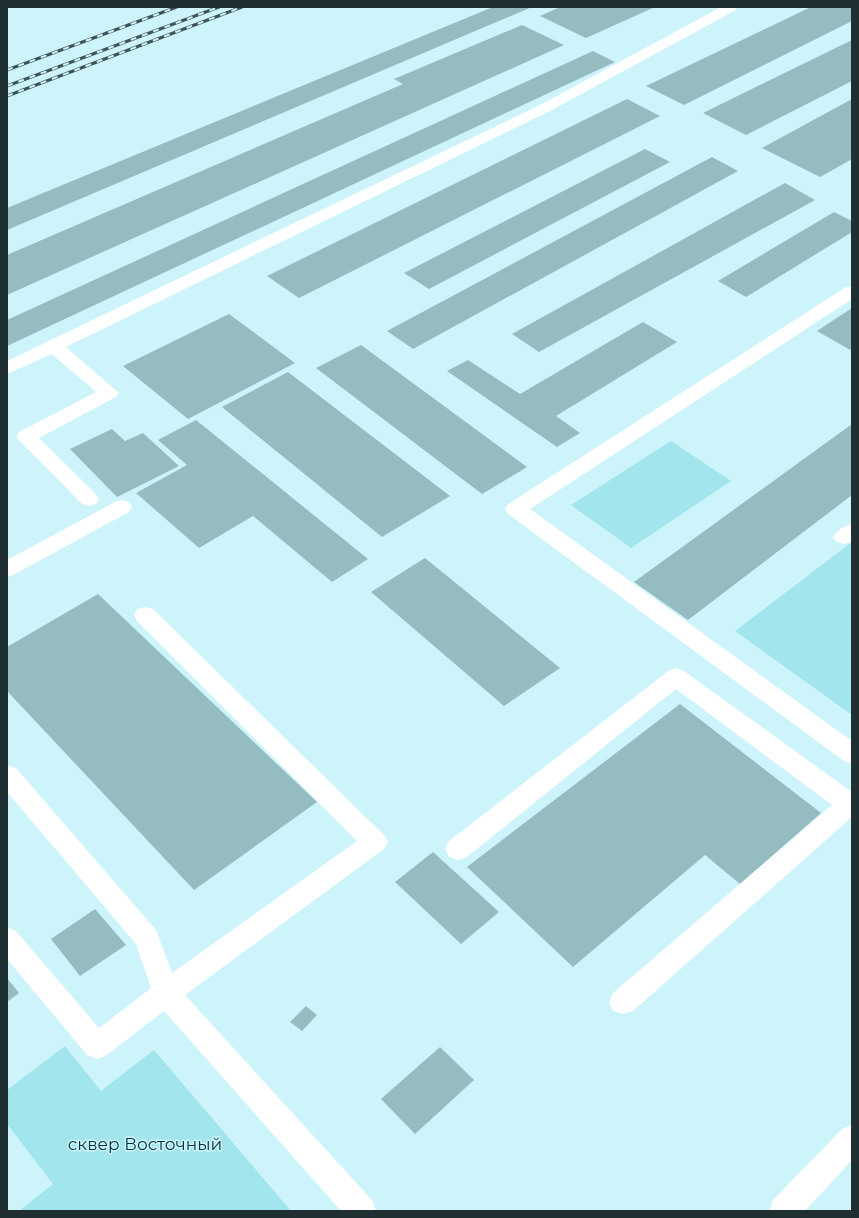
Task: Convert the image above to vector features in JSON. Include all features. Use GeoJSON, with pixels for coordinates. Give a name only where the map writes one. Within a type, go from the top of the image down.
{"type":"FeatureCollection","features":[{"type":"Feature","properties":{"kind":"street"},"geometry":{"type":"LineString","coordinates":[[7,368],[545,108],[731,7]]}},
{"type":"Feature","properties":{"kind":"street"},"geometry":{"type":"LineString","coordinates":[[852,291],[515,509],[852,754]]}},
{"type":"Feature","properties":{"kind":"street"},"geometry":{"type":"LineString","coordinates":[[53,345],[109,393],[26,437],[88,499]]}},
{"type":"Feature","properties":{"kind":"street"},"geometry":{"type":"LineString","coordinates":[[7,569],[122,507]]}},
{"type":"Feature","properties":{"kind":"street"},"geometry":{"type":"LineString","coordinates":[[7,939],[97,1046],[166,993],[375,842],[145,614]]}},
{"type":"Feature","properties":{"kind":"street"},"geometry":{"type":"LineString","coordinates":[[458,849],[676,677],[851,803],[623,1002]]}},
{"type":"Feature","properties":{"kind":"street"},"geometry":{"type":"LineString","coordinates":[[7,775],[147,938],[166,993],[361,1211]]}},
{"type":"Feature","properties":{"kind":"street"},"geometry":{"type":"LineString","coordinates":[[784,1211],[852,1139]]}},
{"type":"Feature","properties":{"kind":"green space"},"geometry":{"type":"Polygon","coordinates":[[[671,441],[731,481],[631,548],[571,505],[671,441]]]}},
{"type":"Feature","properties":{"kind":"green space"},"geometry":{"type":"Polygon","coordinates":[[[852,542],[852,715],[735,631],[852,542]]]}},
{"type":"Feature","properties":{"kind":"green space","name":"сквер Восточный"},"geometry":{"type":"Polygon","coordinates":[[[65,1046],[101,1091],[154,1050],[291,1211],[19,1211],[53,1184],[7,1124],[7,1090],[65,1046]]]}},
{"type":"Feature","properties":{"kind":"building"},"geometry":{"type":"Polygon","coordinates":[[[493,7],[532,7],[7,230],[7,208],[493,7]]]}},
{"type":"Feature","properties":{"kind":"building"},"geometry":{"type":"Polygon","coordinates":[[[560,7],[655,7],[586,38],[540,16],[560,7]]]}},
{"type":"Feature","properties":{"kind":"building"},"geometry":{"type":"Polygon","coordinates":[[[811,7],[852,7],[852,21],[684,105],[646,86],[811,7]]]}},
{"type":"Feature","properties":{"kind":"building"},"geometry":{"type":"Polygon","coordinates":[[[522,25],[564,45],[7,295],[7,255],[403,84],[394,79],[522,25]]]}},
{"type":"Feature","properties":{"kind":"building"},"geometry":{"type":"Polygon","coordinates":[[[852,40],[852,81],[746,135],[703,113],[852,40]]]}},
{"type":"Feature","properties":{"kind":"building"},"geometry":{"type":"Polygon","coordinates":[[[593,51],[615,62],[7,346],[7,320],[593,51]]]}},
{"type":"Feature","properties":{"kind":"building"},"geometry":{"type":"Polygon","coordinates":[[[627,99],[660,116],[299,298],[267,276],[627,99]]]}},
{"type":"Feature","properties":{"kind":"building"},"geometry":{"type":"Polygon","coordinates":[[[852,99],[852,159],[820,177],[762,148],[852,99]]]}},
{"type":"Feature","properties":{"kind":"building"},"geometry":{"type":"Polygon","coordinates":[[[645,149],[670,162],[429,289],[404,273],[645,149]]]}},
{"type":"Feature","properties":{"kind":"building"},"geometry":{"type":"Polygon","coordinates":[[[712,157],[738,171],[413,349],[387,331],[712,157]]]}},
{"type":"Feature","properties":{"kind":"building"},"geometry":{"type":"Polygon","coordinates":[[[785,183],[815,200],[539,352],[512,334],[785,183]]]}},
{"type":"Feature","properties":{"kind":"building"},"geometry":{"type":"Polygon","coordinates":[[[834,212],[852,221],[852,232],[746,297],[718,281],[834,212]]]}},
{"type":"Feature","properties":{"kind":"building"},"geometry":{"type":"Polygon","coordinates":[[[852,308],[852,351],[817,331],[852,308]]]}},
{"type":"Feature","properties":{"kind":"building"},"geometry":{"type":"Polygon","coordinates":[[[229,314],[295,363],[188,419],[123,366],[229,314]]]}},
{"type":"Feature","properties":{"kind":"building"},"geometry":{"type":"Polygon","coordinates":[[[643,322],[677,342],[556,416],[580,433],[557,447],[447,371],[468,360],[520,394],[643,322]]]}},
{"type":"Feature","properties":{"kind":"building"},"geometry":{"type":"Polygon","coordinates":[[[361,345],[527,467],[482,494],[316,368],[361,345]]]}},
{"type":"Feature","properties":{"kind":"building"},"geometry":{"type":"Polygon","coordinates":[[[288,372],[450,496],[382,537],[222,407],[288,372]]]}},
{"type":"Feature","properties":{"kind":"building"},"geometry":{"type":"Polygon","coordinates":[[[196,420],[368,559],[332,582],[253,516],[199,548],[136,493],[187,465],[158,440],[196,420]]]}},
{"type":"Feature","properties":{"kind":"building"},"geometry":{"type":"Polygon","coordinates":[[[852,424],[852,495],[688,620],[634,582],[852,424]]]}},
{"type":"Feature","properties":{"kind":"building"},"geometry":{"type":"Polygon","coordinates":[[[112,429],[125,441],[143,433],[179,466],[117,497],[70,449],[112,429]]]}},
{"type":"Feature","properties":{"kind":"building"},"geometry":{"type":"Polygon","coordinates":[[[425,558],[560,668],[504,706],[371,592],[425,558]]]}},
{"type":"Feature","properties":{"kind":"building"},"geometry":{"type":"Polygon","coordinates":[[[98,594],[317,802],[194,890],[7,691],[7,647],[98,594]]]}},
{"type":"Feature","properties":{"kind":"building"},"geometry":{"type":"Polygon","coordinates":[[[680,704],[821,813],[740,884],[705,855],[573,967],[467,867],[680,704]]]}},
{"type":"Feature","properties":{"kind":"building"},"geometry":{"type":"Polygon","coordinates":[[[433,852],[499,912],[461,944],[395,882],[433,852]]]}},
{"type":"Feature","properties":{"kind":"building"},"geometry":{"type":"Polygon","coordinates":[[[95,909],[126,945],[80,976],[51,939],[95,909]]]}},
{"type":"Feature","properties":{"kind":"building"},"geometry":{"type":"Polygon","coordinates":[[[7,978],[19,993],[7,1002],[7,978]]]}},
{"type":"Feature","properties":{"kind":"building"},"geometry":{"type":"Polygon","coordinates":[[[306,1006],[317,1015],[302,1031],[290,1022],[306,1006]]]}},
{"type":"Feature","properties":{"kind":"building"},"geometry":{"type":"Polygon","coordinates":[[[440,1047],[474,1080],[415,1134],[381,1099],[440,1047]]]}},
{"type":"Feature","properties":{"kind":"railway"},"geometry":{"type":"LineString","coordinates":[[7,70],[177,7]]}},
{"type":"Feature","properties":{"kind":"railway"},"geometry":{"type":"LineString","coordinates":[[7,86],[219,7]]}},
{"type":"Feature","properties":{"kind":"railway"},"geometry":{"type":"LineString","coordinates":[[7,96],[242,7]]}}]}
